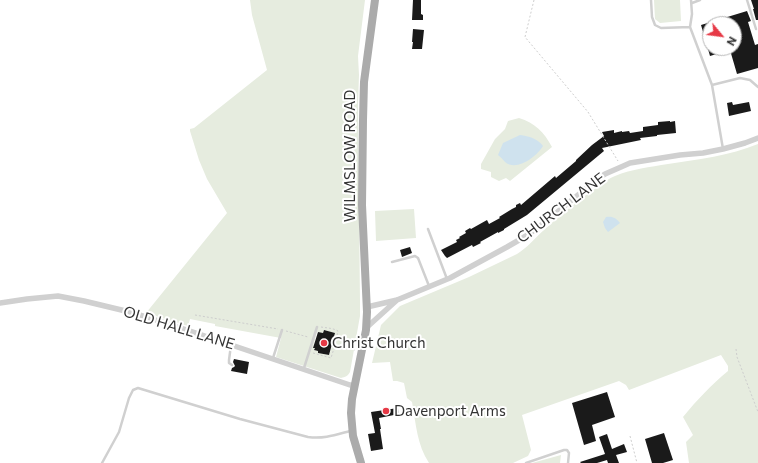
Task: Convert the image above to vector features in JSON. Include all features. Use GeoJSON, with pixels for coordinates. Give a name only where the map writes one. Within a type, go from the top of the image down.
{"type":"FeatureCollection","features":[{"type":"Feature","properties":{"kind":"main road","name":"WILMSLOW ROAD"},"geometry":{"type":"LineString","coordinates":[[361,463],[353,436],[351,413],[354,385],[366,328],[367,309],[362,205],[364,82],[375,0]]}},
{"type":"Feature","properties":{"kind":"street","name":"CHURCH LANE"},"geometry":{"type":"LineString","coordinates":[[367,309],[397,300],[447,279],[507,247],[544,223],[605,174],[630,163],[703,153],[723,149],[758,138]]}},
{"type":"Feature","properties":{"kind":"street","name":"OLD HALL LANE"},"geometry":{"type":"LineString","coordinates":[[0,303],[58,296],[84,300],[232,344],[303,370],[354,385]]}},
{"type":"Feature","properties":{"kind":"street","name":"CHURCH LANE"},"geometry":{"type":"LineString","coordinates":[[366,328],[397,300]]}},
{"type":"Feature","properties":{"kind":"lane"},"geometry":{"type":"LineString","coordinates":[[651,0],[652,17],[655,25],[661,28],[690,27]]}},
{"type":"Feature","properties":{"kind":"lane"},"geometry":{"type":"LineString","coordinates":[[700,0],[691,1],[692,14],[690,27],[712,85],[723,149]]}},
{"type":"Feature","properties":{"kind":"lane"},"geometry":{"type":"LineString","coordinates":[[746,0],[756,29]]}},
{"type":"Feature","properties":{"kind":"lane"},"geometry":{"type":"LineString","coordinates":[[712,85],[740,78],[750,80],[758,87]]}},
{"type":"Feature","properties":{"kind":"lane"},"geometry":{"type":"LineString","coordinates":[[428,229],[447,279]]}},
{"type":"Feature","properties":{"kind":"lane"},"geometry":{"type":"LineString","coordinates":[[392,262],[415,256],[418,258],[430,286]]}},
{"type":"Feature","properties":{"kind":"lane"},"geometry":{"type":"LineString","coordinates":[[303,370],[317,327]]}},
{"type":"Feature","properties":{"kind":"lane"},"geometry":{"type":"LineString","coordinates":[[273,359],[282,330]]}},
{"type":"Feature","properties":{"kind":"lane"},"geometry":{"type":"LineString","coordinates":[[232,344],[229,360],[229,364],[232,365]]}},
{"type":"Feature","properties":{"kind":"lane"},"geometry":{"type":"LineString","coordinates":[[102,463],[119,432],[133,390],[138,388],[240,419],[317,438],[353,431]]}},
{"type":"Feature","properties":{"kind":"lane"},"geometry":{"type":"LineString","coordinates":[[526,463],[564,450],[567,450],[569,453],[568,463]]}},
{"type":"Feature","properties":{"kind":"path"},"geometry":{"type":"LineString","coordinates":[[534,0],[525,38],[588,112],[621,167]]}},
{"type":"Feature","properties":{"kind":"path"},"geometry":{"type":"LineString","coordinates":[[195,315],[282,330],[313,339]]}},
{"type":"Feature","properties":{"kind":"path"},"geometry":{"type":"LineString","coordinates":[[309,352],[331,358],[338,331],[317,327]]}},
{"type":"Feature","properties":{"kind":"path"},"geometry":{"type":"LineString","coordinates":[[334,345],[361,351]]}},
{"type":"Feature","properties":{"kind":"path"},"geometry":{"type":"LineString","coordinates":[[736,348],[737,357],[758,412]]}},
{"type":"Feature","properties":{"kind":"path"},"geometry":{"type":"LineString","coordinates":[[630,436],[637,463]]}},
{"type":"Feature","properties":{"kind":"shaded area"},"geometry":{"type":"Polygon","coordinates":[[[250,0],[365,0],[358,56],[360,316],[350,372],[341,378],[276,357],[281,338],[215,326],[215,324],[190,319],[188,326],[146,313],[227,213],[207,179],[199,160],[190,129],[194,128],[267,70],[252,15],[250,0]],[[324,330],[323,333],[317,332],[313,347],[315,348],[314,350],[318,351],[318,353],[329,355],[334,343],[335,333],[324,330]]]}},
{"type":"Feature","properties":{"kind":"shaded area"},"geometry":{"type":"Polygon","coordinates":[[[654,0],[680,0],[681,21],[660,23],[655,19],[654,0]]]}},
{"type":"Feature","properties":{"kind":"shaded area"},"geometry":{"type":"Polygon","coordinates":[[[519,118],[534,125],[546,137],[552,147],[510,181],[506,178],[499,181],[491,177],[491,172],[481,169],[481,164],[495,139],[505,129],[508,121],[519,118]]]}},
{"type":"Feature","properties":{"kind":"shaded area"},"geometry":{"type":"Polygon","coordinates":[[[758,144],[758,463],[689,463],[686,442],[693,435],[683,417],[704,393],[728,371],[728,366],[721,355],[629,390],[626,385],[619,381],[522,415],[531,450],[528,456],[513,463],[429,463],[419,442],[412,402],[407,398],[404,383],[393,381],[390,362],[372,363],[381,325],[400,306],[469,277],[521,252],[550,224],[592,191],[613,177],[641,168],[702,159],[758,144]]]}},
{"type":"Feature","properties":{"kind":"shaded area"},"geometry":{"type":"Polygon","coordinates":[[[414,209],[416,238],[376,241],[375,211],[414,209]]]}},
{"type":"Feature","properties":{"kind":"shaded area"},"geometry":{"type":"Polygon","coordinates":[[[561,455],[560,463],[532,463],[561,455]]]}},
{"type":"Feature","properties":{"kind":"water"},"geometry":{"type":"Polygon","coordinates":[[[520,135],[533,138],[539,141],[543,146],[526,162],[510,165],[498,155],[503,143],[520,135]]]}},
{"type":"Feature","properties":{"kind":"water"},"geometry":{"type":"Polygon","coordinates":[[[606,217],[614,218],[620,223],[608,232],[603,222],[606,217]]]}},
{"type":"Feature","properties":{"kind":"building"},"geometry":{"type":"Polygon","coordinates":[[[413,0],[421,0],[421,14],[423,15],[423,20],[412,20],[413,0]]]}},
{"type":"Feature","properties":{"kind":"building"},"geometry":{"type":"Polygon","coordinates":[[[751,0],[758,0],[758,20],[756,20],[751,0]]]}},
{"type":"Feature","properties":{"kind":"building"},"geometry":{"type":"Polygon","coordinates":[[[747,11],[751,21],[748,22],[755,45],[758,44],[758,68],[737,74],[732,56],[742,56],[742,16],[731,16],[747,11]]]}},
{"type":"Feature","properties":{"kind":"building"},"geometry":{"type":"Polygon","coordinates":[[[413,29],[424,30],[422,49],[412,49],[413,29]]]}},
{"type":"Feature","properties":{"kind":"building"},"geometry":{"type":"Polygon","coordinates":[[[732,102],[733,105],[749,102],[751,111],[729,116],[727,103],[732,102]]]}},
{"type":"Feature","properties":{"kind":"building"},"geometry":{"type":"Polygon","coordinates":[[[675,121],[676,133],[640,138],[641,140],[602,148],[604,151],[527,215],[504,230],[480,242],[481,243],[473,247],[472,245],[447,258],[441,250],[457,242],[456,240],[470,228],[471,229],[487,220],[489,224],[516,207],[516,205],[520,203],[521,205],[555,176],[556,178],[604,136],[602,132],[614,130],[614,133],[622,131],[629,131],[630,133],[643,131],[643,127],[658,125],[658,122],[675,121]]]}},
{"type":"Feature","properties":{"kind":"building"},"geometry":{"type":"Polygon","coordinates":[[[410,247],[412,253],[402,257],[400,250],[410,247]]]}},
{"type":"Feature","properties":{"kind":"building","name":"Christ Church"},"geometry":{"type":"Polygon","coordinates":[[[324,330],[335,333],[329,355],[318,353],[318,351],[314,350],[315,348],[313,348],[318,332],[323,333],[324,330]]]}},
{"type":"Feature","properties":{"kind":"building"},"geometry":{"type":"Polygon","coordinates":[[[234,359],[249,362],[247,374],[231,371],[235,366],[233,362],[234,359]]]}},
{"type":"Feature","properties":{"kind":"building"},"geometry":{"type":"Polygon","coordinates":[[[607,392],[615,417],[592,425],[596,441],[584,445],[572,403],[607,392]]]}},
{"type":"Feature","properties":{"kind":"building"},"geometry":{"type":"Polygon","coordinates":[[[398,408],[399,414],[379,418],[383,449],[371,451],[368,434],[375,433],[371,412],[398,408]]]}},
{"type":"Feature","properties":{"kind":"building"},"geometry":{"type":"Polygon","coordinates":[[[664,433],[673,460],[663,463],[652,463],[645,439],[664,433]]]}},
{"type":"Feature","properties":{"kind":"building"},"geometry":{"type":"Polygon","coordinates":[[[607,434],[612,449],[624,444],[627,452],[616,455],[619,463],[608,463],[607,460],[597,463],[581,463],[580,462],[605,454],[599,437],[607,434]]]}},
{"type":"Feature","properties":{"kind":"place","name":"Christ Church"},"geometry":{"type":"Point","coordinates":[324,343]}},
{"type":"Feature","properties":{"kind":"place","name":"Davenport Arms"},"geometry":{"type":"Point","coordinates":[386,411]}}]}
